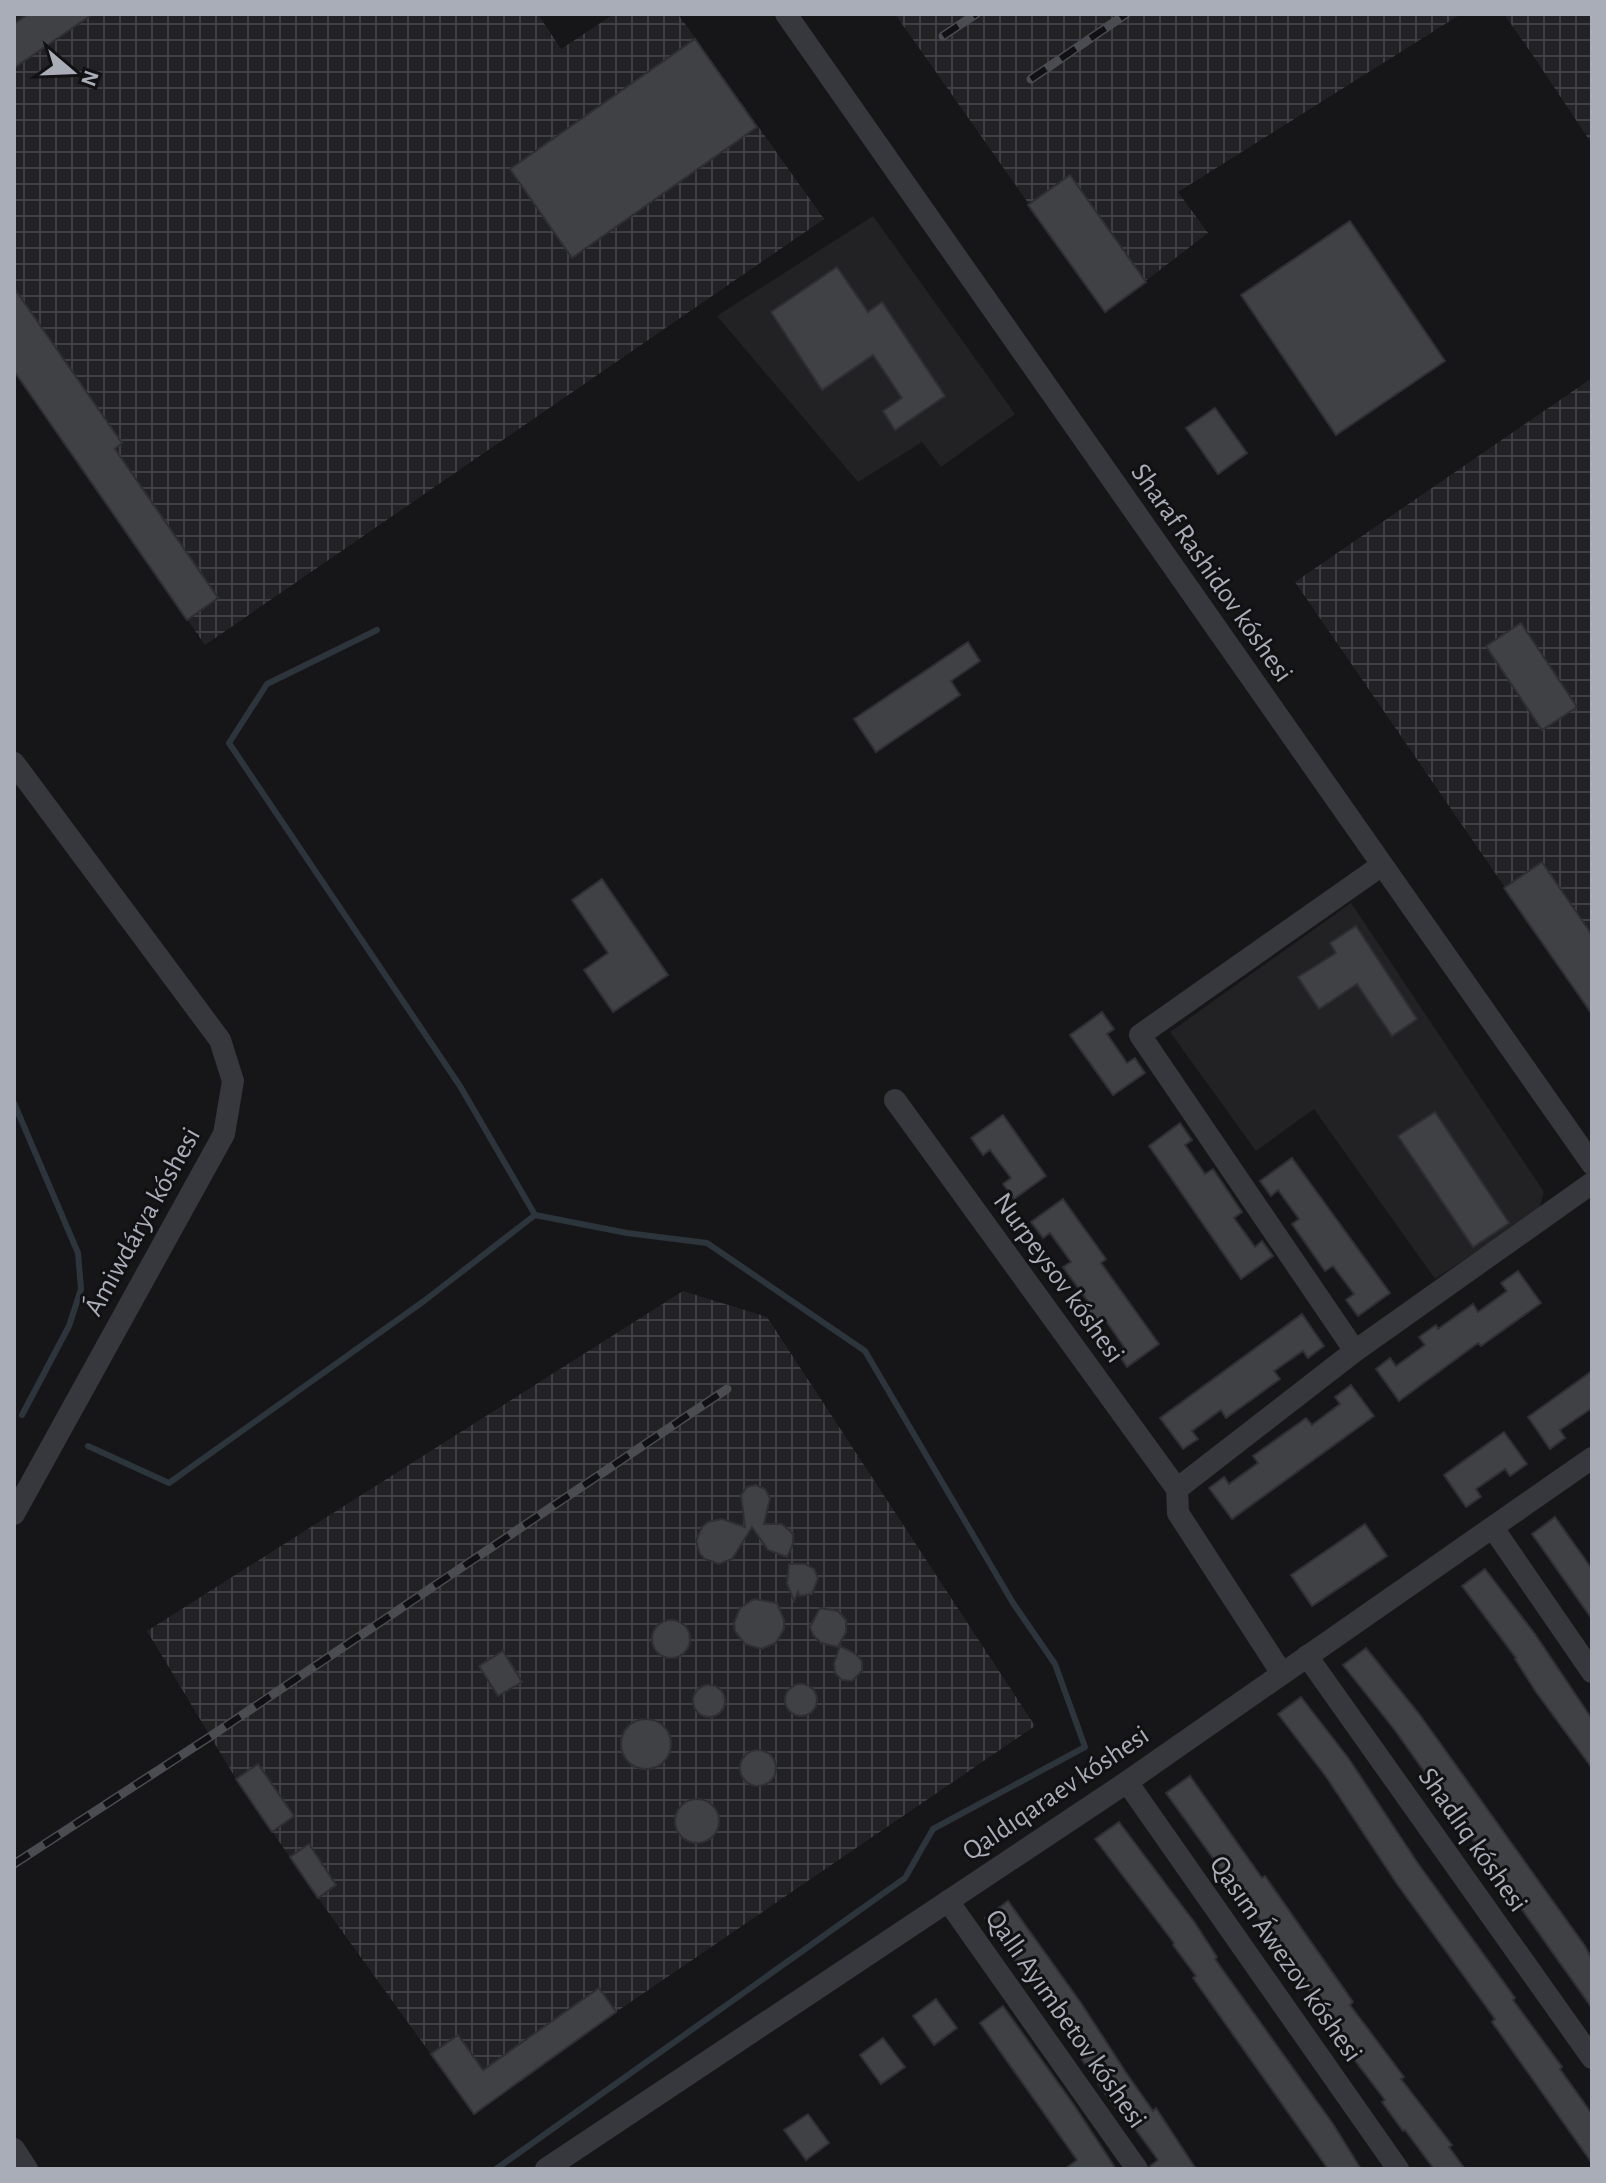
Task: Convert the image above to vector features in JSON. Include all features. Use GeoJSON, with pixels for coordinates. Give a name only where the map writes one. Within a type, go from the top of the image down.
{"type":"FeatureCollection","features":[{"type":"Feature","properties":{"kind":"street","name":"Sharaf Rashidov kóshesi"},"geometry":{"type":"LineString","coordinates":[[786,14],[1592,1164]]}},
{"type":"Feature","properties":{"kind":"street","name":"Ámiwdárya kóshesi"},"geometry":{"type":"LineString","coordinates":[[14,763],[220,1040],[233,1081],[224,1134],[14,1514]]}},
{"type":"Feature","properties":{"kind":"street"},"geometry":{"type":"LineString","coordinates":[[1355,1351],[1140,1035],[1382,865]]}},
{"type":"Feature","properties":{"kind":"street","name":"Nurpeysov kóshesi"},"geometry":{"type":"LineString","coordinates":[[895,1100],[1177,1489],[1178,1513],[1281,1672]]}},
{"type":"Feature","properties":{"kind":"street"},"geometry":{"type":"LineString","coordinates":[[1177,1489],[1355,1351],[1592,1183]]}},
{"type":"Feature","properties":{"kind":"street","name":"Qaldıqaraev kóshesi"},"geometry":{"type":"LineString","coordinates":[[546,2169],[1127,1782],[1592,1458]]}},
{"type":"Feature","properties":{"kind":"street"},"geometry":{"type":"LineString","coordinates":[[1493,1528],[1592,1672]]}},
{"type":"Feature","properties":{"kind":"street","name":"Shadlıq kóshesi"},"geometry":{"type":"LineString","coordinates":[[1307,1656],[1592,2058]]}},
{"type":"Feature","properties":{"kind":"street","name":"Qasım Áwezov kóshesi"},"geometry":{"type":"LineString","coordinates":[[1127,1782],[1398,2169]]}},
{"type":"Feature","properties":{"kind":"street","name":"Qallı Ayımbetov kóshesi"},"geometry":{"type":"LineString","coordinates":[[948,1901],[1137,2169]]}},
{"type":"Feature","properties":{"kind":"street"},"geometry":{"type":"LineString","coordinates":[[14,2149],[27,2169]]}},
{"type":"Feature","properties":{"kind":"shaded area"},"geometry":{"type":"Polygon","coordinates":[[[14,14],[538,14],[561,49],[614,14],[678,14],[824,219],[205,645],[14,371],[14,14]]]}},
{"type":"Feature","properties":{"kind":"shaded area"},"geometry":{"type":"Polygon","coordinates":[[[895,14],[1461,14],[1178,192],[1208,233],[1105,312],[895,14]]]}},
{"type":"Feature","properties":{"kind":"shaded area"},"geometry":{"type":"Polygon","coordinates":[[[1504,14],[1592,14],[1592,144],[1538,63],[1504,14]]]}},
{"type":"Feature","properties":{"kind":"shaded area"},"geometry":{"type":"Polygon","coordinates":[[[873,216],[1015,414],[941,467],[922,442],[858,482],[717,316],[873,216]]]}},
{"type":"Feature","properties":{"kind":"shaded area"},"geometry":{"type":"Polygon","coordinates":[[[1592,378],[1592,1014],[1295,582],[1592,378]]]}},
{"type":"Feature","properties":{"kind":"shaded area"},"geometry":{"type":"Polygon","coordinates":[[[1351,903],[1544,1192],[1539,1210],[1435,1279],[1314,1109],[1256,1151],[1170,1032],[1351,903]]]}},
{"type":"Feature","properties":{"kind":"shaded area"},"geometry":{"type":"Polygon","coordinates":[[[683,1291],[767,1317],[1035,1726],[616,2012],[474,2114],[236,1779],[147,1631],[683,1291]]]}},
{"type":"Feature","properties":{"kind":"building"},"geometry":{"type":"Polygon","coordinates":[[[28,14],[93,14],[14,68],[14,24],[28,14]]]}},
{"type":"Feature","properties":{"kind":"building"},"geometry":{"type":"Polygon","coordinates":[[[695,39],[757,127],[572,258],[510,169],[695,39]]]}},
{"type":"Feature","properties":{"kind":"building"},"geometry":{"type":"Polygon","coordinates":[[[1070,175],[1146,282],[1105,312],[1028,205],[1070,175]]]}},
{"type":"Feature","properties":{"kind":"building"},"geometry":{"type":"Polygon","coordinates":[[[1350,221],[1445,361],[1336,435],[1241,295],[1350,221]]]}},
{"type":"Feature","properties":{"kind":"building"},"geometry":{"type":"Polygon","coordinates":[[[837,267],[868,312],[882,302],[945,396],[895,430],[883,411],[902,398],[873,355],[822,390],[771,312],[837,267]]]}},
{"type":"Feature","properties":{"kind":"building"},"geometry":{"type":"Polygon","coordinates":[[[14,288],[122,443],[115,449],[218,598],[187,620],[14,371],[14,288]]]}},
{"type":"Feature","properties":{"kind":"building"},"geometry":{"type":"Polygon","coordinates":[[[1215,408],[1247,453],[1218,474],[1186,428],[1215,408]]]}},
{"type":"Feature","properties":{"kind":"building"},"geometry":{"type":"Polygon","coordinates":[[[1521,623],[1577,707],[1542,730],[1486,646],[1521,623]]]}},
{"type":"Feature","properties":{"kind":"building"},"geometry":{"type":"Polygon","coordinates":[[[968,642],[980,661],[951,681],[960,695],[876,752],[854,719],[968,642]]]}},
{"type":"Feature","properties":{"kind":"building"},"geometry":{"type":"Polygon","coordinates":[[[1542,862],[1592,935],[1592,1014],[1504,888],[1542,862]]]}},
{"type":"Feature","properties":{"kind":"building"},"geometry":{"type":"Polygon","coordinates":[[[602,879],[668,975],[613,1012],[584,970],[608,953],[572,900],[602,879]]]}},
{"type":"Feature","properties":{"kind":"building"},"geometry":{"type":"Polygon","coordinates":[[[1356,926],[1417,1019],[1392,1036],[1357,984],[1319,1009],[1298,977],[1336,953],[1330,943],[1356,926]]]}},
{"type":"Feature","properties":{"kind":"building"},"geometry":{"type":"Polygon","coordinates":[[[1102,1012],[1114,1029],[1107,1034],[1127,1063],[1135,1058],[1145,1073],[1113,1095],[1070,1035],[1102,1012]]]}},
{"type":"Feature","properties":{"kind":"building"},"geometry":{"type":"Polygon","coordinates":[[[1435,1112],[1509,1223],[1473,1247],[1398,1136],[1435,1112]]]}},
{"type":"Feature","properties":{"kind":"building"},"geometry":{"type":"Polygon","coordinates":[[[1003,1115],[1046,1176],[1014,1199],[1003,1184],[1011,1178],[990,1150],[983,1155],[971,1138],[1003,1115]]]}},
{"type":"Feature","properties":{"kind":"building"},"geometry":{"type":"Polygon","coordinates":[[[1180,1123],[1192,1140],[1185,1145],[1205,1174],[1213,1169],[1242,1212],[1234,1218],[1255,1247],[1262,1241],[1273,1256],[1241,1279],[1149,1146],[1180,1123]]]}},
{"type":"Feature","properties":{"kind":"building"},"geometry":{"type":"Polygon","coordinates":[[[1292,1158],[1390,1293],[1358,1316],[1346,1300],[1354,1294],[1333,1266],[1325,1271],[1292,1224],[1299,1219],[1278,1190],[1271,1196],[1260,1181],[1292,1158]]]}},
{"type":"Feature","properties":{"kind":"building"},"geometry":{"type":"Polygon","coordinates":[[[1063,1199],[1106,1259],[1101,1263],[1159,1344],[1127,1367],[1117,1352],[1124,1347],[1104,1318],[1096,1323],[1084,1306],[1089,1303],[1063,1267],[1071,1262],[1050,1233],[1043,1238],[1031,1222],[1063,1199]]]}},
{"type":"Feature","properties":{"kind":"building"},"geometry":{"type":"Polygon","coordinates":[[[1518,1271],[1541,1303],[1481,1346],[1478,1343],[1399,1401],[1376,1369],[1390,1358],[1396,1366],[1425,1345],[1419,1337],[1436,1325],[1438,1329],[1473,1304],[1478,1312],[1507,1291],[1501,1283],[1518,1271]]]}},
{"type":"Feature","properties":{"kind":"building"},"geometry":{"type":"Polygon","coordinates":[[[1302,1314],[1324,1346],[1308,1358],[1303,1351],[1274,1371],[1280,1379],[1226,1418],[1221,1410],[1192,1431],[1198,1439],[1183,1449],[1160,1418],[1302,1314]]]}},
{"type":"Feature","properties":{"kind":"building"},"geometry":{"type":"Polygon","coordinates":[[[1592,1371],[1592,1408],[1560,1430],[1565,1438],[1550,1449],[1528,1417],[1592,1371]]]}},
{"type":"Feature","properties":{"kind":"building"},"geometry":{"type":"Polygon","coordinates":[[[1351,1385],[1374,1416],[1232,1519],[1209,1488],[1224,1477],[1229,1484],[1258,1463],[1253,1456],[1306,1418],[1312,1425],[1340,1404],[1335,1397],[1351,1385]]]}},
{"type":"Feature","properties":{"kind":"building"},"geometry":{"type":"Polygon","coordinates":[[[1504,1432],[1527,1464],[1510,1476],[1505,1469],[1476,1489],[1481,1497],[1466,1507],[1444,1475],[1504,1432]]]}},
{"type":"Feature","properties":{"kind":"building"},"geometry":{"type":"Polygon","coordinates":[[[756,1485],[765,1489],[770,1498],[764,1524],[782,1524],[793,1534],[793,1544],[787,1557],[768,1550],[752,1527],[732,1559],[719,1564],[705,1559],[696,1541],[702,1527],[708,1522],[722,1519],[745,1527],[741,1495],[747,1487],[756,1485]]]}},
{"type":"Feature","properties":{"kind":"building"},"geometry":{"type":"Polygon","coordinates":[[[1555,1517],[1592,1569],[1592,1619],[1532,1534],[1555,1517]]]}},
{"type":"Feature","properties":{"kind":"building"},"geometry":{"type":"Polygon","coordinates":[[[1365,1524],[1387,1556],[1312,1606],[1291,1575],[1365,1524]]]}},
{"type":"Feature","properties":{"kind":"building"},"geometry":{"type":"Polygon","coordinates":[[[789,1564],[805,1564],[814,1569],[818,1578],[812,1594],[799,1596],[798,1592],[794,1601],[787,1583],[789,1564]]]}},
{"type":"Feature","properties":{"kind":"building"},"geometry":{"type":"Polygon","coordinates":[[[1485,1569],[1535,1634],[1592,1719],[1592,1768],[1462,1586],[1485,1569]]]}},
{"type":"Feature","properties":{"kind":"building"},"geometry":{"type":"Polygon","coordinates":[[[754,1599],[777,1603],[784,1620],[784,1629],[776,1643],[761,1649],[745,1644],[735,1631],[734,1623],[740,1608],[754,1599]]]}},
{"type":"Feature","properties":{"kind":"building"},"geometry":{"type":"Polygon","coordinates":[[[820,1608],[838,1611],[846,1620],[846,1632],[838,1647],[821,1643],[813,1635],[810,1627],[820,1608]]]}},
{"type":"Feature","properties":{"kind":"building"},"geometry":{"type":"Polygon","coordinates":[[[671,1620],[684,1626],[690,1639],[684,1652],[671,1658],[658,1652],[652,1639],[658,1626],[671,1620]]]}},
{"type":"Feature","properties":{"kind":"building"},"geometry":{"type":"Polygon","coordinates":[[[840,1646],[856,1654],[862,1661],[862,1671],[852,1681],[842,1680],[835,1673],[834,1663],[840,1646]]]}},
{"type":"Feature","properties":{"kind":"building"},"geometry":{"type":"Polygon","coordinates":[[[1366,1648],[1420,1715],[1585,1946],[1592,1959],[1592,2008],[1394,1729],[1343,1665],[1366,1648]]]}},
{"type":"Feature","properties":{"kind":"building"},"geometry":{"type":"Polygon","coordinates":[[[503,1651],[522,1682],[498,1696],[479,1666],[503,1651]]]}},
{"type":"Feature","properties":{"kind":"building"},"geometry":{"type":"Polygon","coordinates":[[[801,1684],[812,1689],[817,1700],[812,1711],[801,1716],[790,1711],[785,1700],[790,1689],[801,1684]]]}},
{"type":"Feature","properties":{"kind":"building"},"geometry":{"type":"Polygon","coordinates":[[[709,1685],[721,1689],[725,1701],[721,1713],[709,1717],[697,1713],[693,1701],[697,1689],[709,1685]]]}},
{"type":"Feature","properties":{"kind":"building"},"geometry":{"type":"Polygon","coordinates":[[[1301,1697],[1349,1759],[1592,2114],[1592,2163],[1492,2022],[1495,2019],[1397,1884],[1327,1778],[1278,1714],[1301,1697]]]}},
{"type":"Feature","properties":{"kind":"building"},"geometry":{"type":"Polygon","coordinates":[[[646,1719],[663,1727],[671,1744],[663,1761],[646,1769],[629,1761],[621,1744],[629,1727],[646,1719]]]}},
{"type":"Feature","properties":{"kind":"building"},"geometry":{"type":"Polygon","coordinates":[[[758,1750],[771,1755],[776,1768],[771,1781],[758,1786],[745,1781],[740,1768],[745,1755],[758,1750]]]}},
{"type":"Feature","properties":{"kind":"building"},"geometry":{"type":"Polygon","coordinates":[[[258,1764],[294,1816],[272,1832],[236,1779],[258,1764]]]}},
{"type":"Feature","properties":{"kind":"building"},"geometry":{"type":"Polygon","coordinates":[[[1190,1776],[1262,1878],[1265,1876],[1353,2002],[1350,2005],[1404,2077],[1401,2079],[1452,2145],[1449,2147],[1465,2169],[1434,2169],[1382,2102],[1385,2100],[1331,2029],[1335,2027],[1238,1888],[1236,1890],[1166,1793],[1190,1776]]]}},
{"type":"Feature","properties":{"kind":"building"},"geometry":{"type":"Polygon","coordinates":[[[697,1799],[713,1805],[719,1821],[713,1837],[697,1843],[681,1837],[675,1821],[681,1805],[697,1799]]]}},
{"type":"Feature","properties":{"kind":"building"},"geometry":{"type":"Polygon","coordinates":[[[1119,1822],[1195,1923],[1217,1957],[1215,1959],[1333,2124],[1361,2169],[1328,2169],[1193,1978],[1196,1976],[1174,1943],[1095,1839],[1119,1822]]]}},
{"type":"Feature","properties":{"kind":"building"},"geometry":{"type":"Polygon","coordinates":[[[309,1844],[336,1885],[318,1898],[290,1857],[309,1844]]]}},
{"type":"Feature","properties":{"kind":"building"},"geometry":{"type":"Polygon","coordinates":[[[1008,1901],[1196,2169],[1151,2169],[1150,2166],[1158,2160],[1104,2092],[1081,2058],[1083,2056],[985,1918],[1008,1901]]]}},
{"type":"Feature","properties":{"kind":"building"},"geometry":{"type":"Polygon","coordinates":[[[599,1988],[616,2012],[474,2114],[431,2054],[458,2035],[483,2070],[599,1988]]]}},
{"type":"Feature","properties":{"kind":"building"},"geometry":{"type":"Polygon","coordinates":[[[936,1999],[957,2028],[934,2045],[913,2016],[936,1999]]]}},
{"type":"Feature","properties":{"kind":"building"},"geometry":{"type":"Polygon","coordinates":[[[1003,2006],[1116,2169],[1065,2169],[1077,2160],[980,2023],[1003,2006]]]}},
{"type":"Feature","properties":{"kind":"building"},"geometry":{"type":"Polygon","coordinates":[[[883,2038],[905,2067],[881,2084],[860,2055],[883,2038]]]}},
{"type":"Feature","properties":{"kind":"building"},"geometry":{"type":"Polygon","coordinates":[[[808,2114],[829,2143],[806,2160],[784,2130],[808,2114]]]}},
{"type":"Feature","properties":{"kind":"waterway"},"geometry":{"type":"LineString","coordinates":[[377,630],[267,684],[229,743],[460,1086],[535,1215],[627,1233],[707,1243],[865,1351],[1013,1603],[1055,1664],[1085,1747],[933,1829],[905,1878],[496,2169]]}},
{"type":"Feature","properties":{"kind":"waterway"},"geometry":{"type":"LineString","coordinates":[[14,1103],[78,1253],[81,1289],[69,1326],[22,1415]]}},
{"type":"Feature","properties":{"kind":"waterway"},"geometry":{"type":"LineString","coordinates":[[88,1446],[169,1483],[424,1301],[535,1215]]}},
{"type":"Feature","properties":{"kind":"railway"},"geometry":{"type":"LineString","coordinates":[[943,36],[976,14]]}},
{"type":"Feature","properties":{"kind":"railway"},"geometry":{"type":"LineString","coordinates":[[1031,79],[1126,14]]}},
{"type":"Feature","properties":{"kind":"railway"},"geometry":{"type":"LineString","coordinates":[[14,1864],[211,1736],[727,1389]]}}]}
